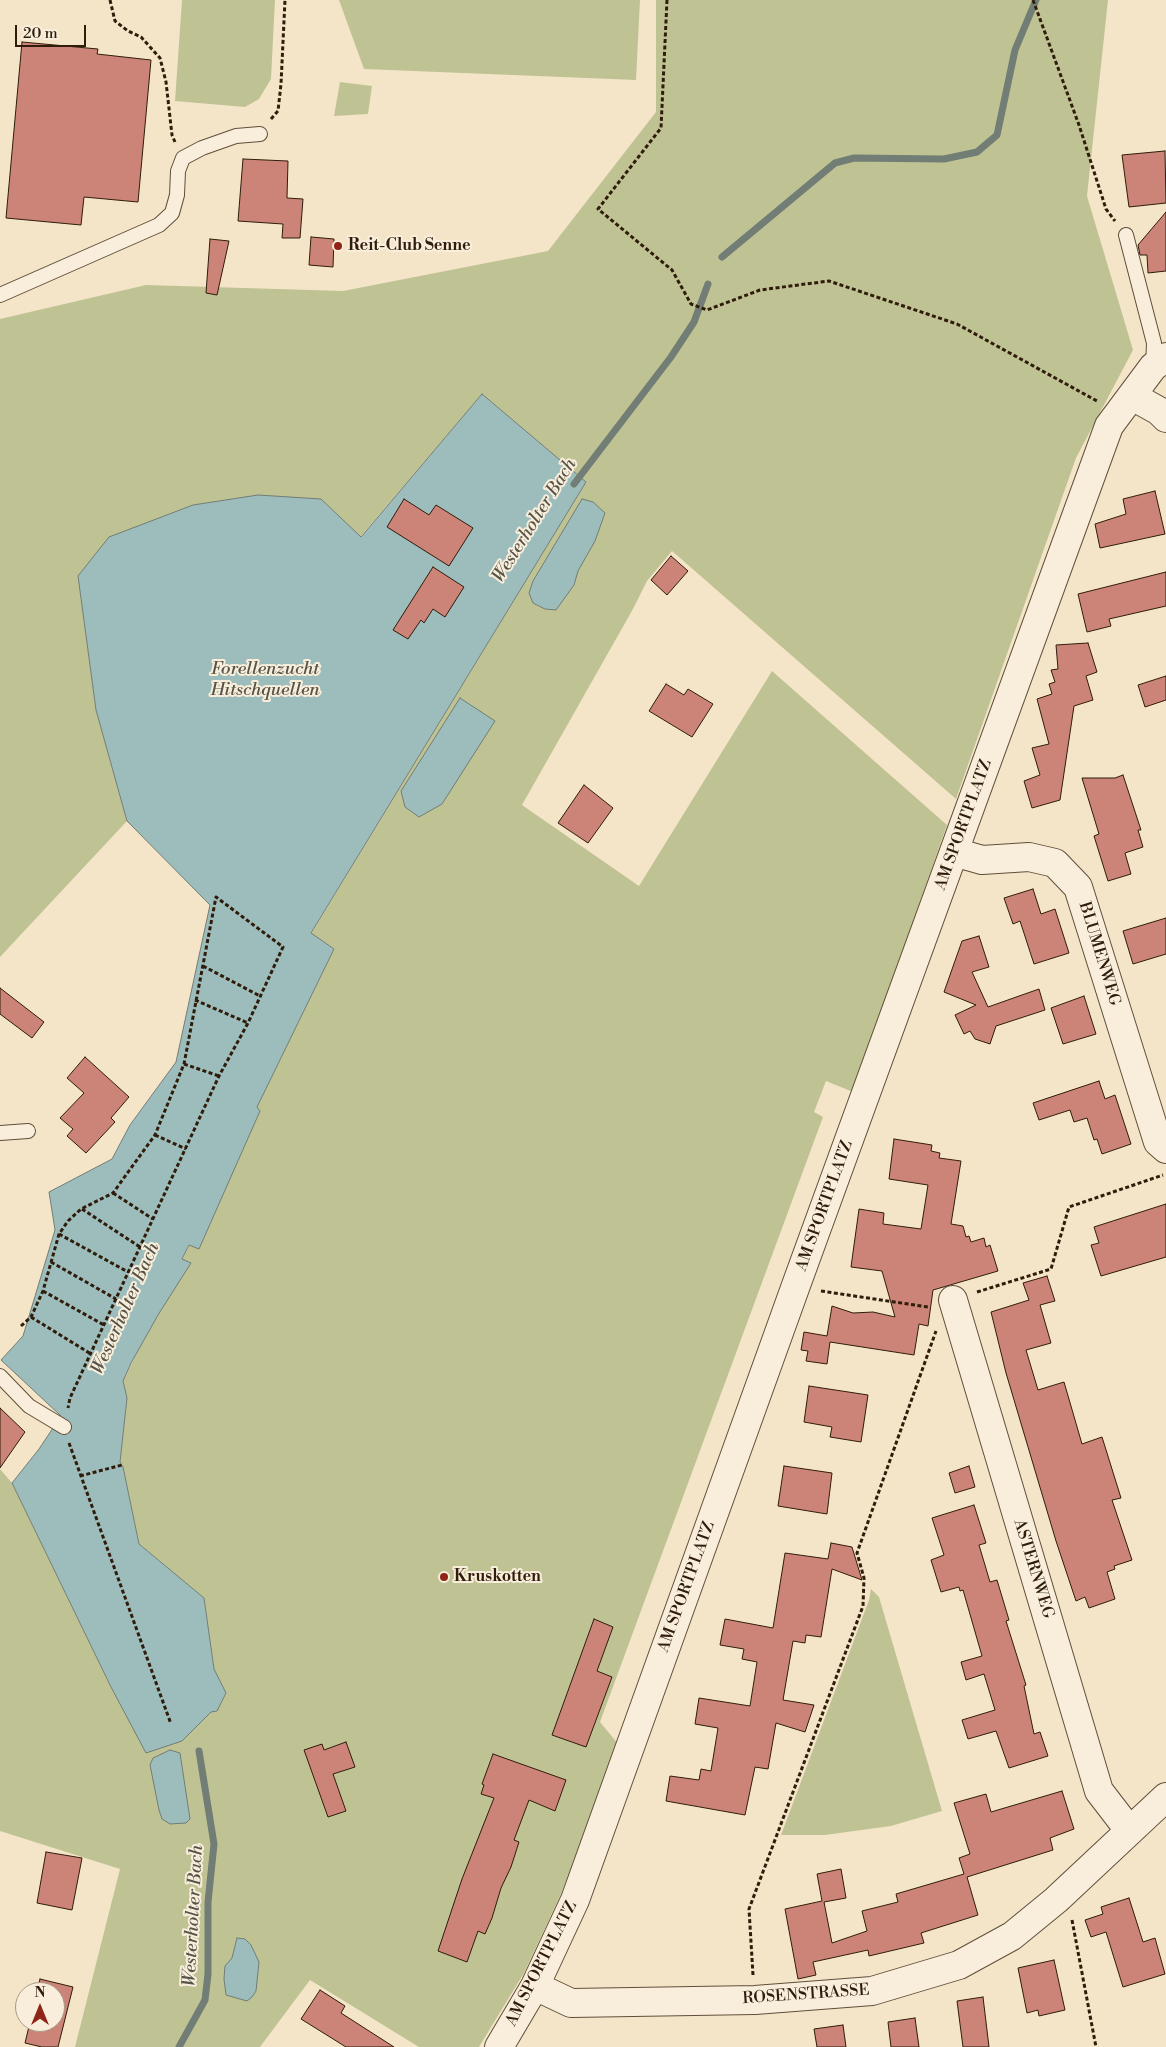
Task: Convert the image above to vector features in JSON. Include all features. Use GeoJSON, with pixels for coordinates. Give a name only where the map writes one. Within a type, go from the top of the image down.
{"type":"FeatureCollection","features":[{"type":"Feature","properties":{"kind":"street","name":"AM SPORTPLATZ"},"geometry":{"type":"LineString","coordinates":[[499,2047],[535,1986],[575,1900],[795,1288],[1109,426],[1159,362]]}},
{"type":"Feature","properties":{"kind":"street"},"geometry":{"type":"LineString","coordinates":[[1125,404],[1159,411],[1166,418]]}},
{"type":"Feature","properties":{"kind":"street","name":"BLUMENWEG"},"geometry":{"type":"LineString","coordinates":[[954,852],[982,860],[1029,857],[1055,863],[1078,887],[1158,1142],[1166,1149]]}},
{"type":"Feature","properties":{"kind":"street","name":"ASTERNWEG"},"geometry":{"type":"LineString","coordinates":[[947,1304],[1099,1791],[1128,1830]]}},
{"type":"Feature","properties":{"kind":"street","name":"ROSENSTRASSE"},"geometry":{"type":"LineString","coordinates":[[535,1986],[571,2002],[755,2000],[872,1991],[958,1965],[1012,1936],[1056,1900],[1128,1830],[1166,1797]]}},
{"type":"Feature","properties":{"kind":"lane"},"geometry":{"type":"LineString","coordinates":[[0,295],[159,225],[172,213],[177,195],[178,170],[183,158],[202,148],[236,136],[260,134]]}},
{"type":"Feature","properties":{"kind":"lane"},"geometry":{"type":"LineString","coordinates":[[1126,235],[1159,362]]}},
{"type":"Feature","properties":{"kind":"lane"},"geometry":{"type":"LineString","coordinates":[[0,1133],[28,1131]]}},
{"type":"Feature","properties":{"kind":"lane"},"geometry":{"type":"LineString","coordinates":[[0,1376],[30,1406],[64,1427]]}},
{"type":"Feature","properties":{"kind":"path"},"geometry":{"type":"LineString","coordinates":[[110,0],[115,22],[141,37],[160,58],[166,82],[172,135],[183,158]]}},
{"type":"Feature","properties":{"kind":"path"},"geometry":{"type":"LineString","coordinates":[[260,134],[278,111],[285,0]]}},
{"type":"Feature","properties":{"kind":"path"},"geometry":{"type":"LineString","coordinates":[[667,0],[661,128],[598,209],[672,270],[690,304],[707,310],[760,290],[829,281],[957,324],[1125,404]]}},
{"type":"Feature","properties":{"kind":"path"},"geometry":{"type":"LineString","coordinates":[[1033,0],[1079,125],[1106,210]]}},
{"type":"Feature","properties":{"kind":"path"},"geometry":{"type":"LineString","coordinates":[[21,1326],[31,1317],[43,1292],[59,1234],[68,1221],[81,1209],[113,1193],[155,1135],[184,1064],[216,897],[283,947],[248,1023],[219,1076],[70,1398],[64,1427],[80,1476],[171,1724]]}},
{"type":"Feature","properties":{"kind":"path"},"geometry":{"type":"LineString","coordinates":[[203,966],[260,996]]}},
{"type":"Feature","properties":{"kind":"path"},"geometry":{"type":"LineString","coordinates":[[195,1000],[248,1023]]}},
{"type":"Feature","properties":{"kind":"path"},"geometry":{"type":"LineString","coordinates":[[184,1064],[219,1076]]}},
{"type":"Feature","properties":{"kind":"path"},"geometry":{"type":"LineString","coordinates":[[155,1135],[186,1150]]}},
{"type":"Feature","properties":{"kind":"path"},"geometry":{"type":"LineString","coordinates":[[795,1288],[947,1304],[1051,1269],[1069,1207],[1166,1174]]}},
{"type":"Feature","properties":{"kind":"path"},"geometry":{"type":"LineString","coordinates":[[113,1193],[153,1219]]}},
{"type":"Feature","properties":{"kind":"path"},"geometry":{"type":"LineString","coordinates":[[81,1209],[140,1247]]}},
{"type":"Feature","properties":{"kind":"path"},"geometry":{"type":"LineString","coordinates":[[59,1234],[128,1272]]}},
{"type":"Feature","properties":{"kind":"path"},"geometry":{"type":"LineString","coordinates":[[51,1262],[116,1299]]}},
{"type":"Feature","properties":{"kind":"path"},"geometry":{"type":"LineString","coordinates":[[43,1292],[104,1325]]}},
{"type":"Feature","properties":{"kind":"path"},"geometry":{"type":"LineString","coordinates":[[755,2000],[749,1909],[863,1606],[864,1578],[857,1553],[947,1304]]}},
{"type":"Feature","properties":{"kind":"path"},"geometry":{"type":"LineString","coordinates":[[31,1317],[92,1354]]}},
{"type":"Feature","properties":{"kind":"path"},"geometry":{"type":"LineString","coordinates":[[80,1476],[122,1465]]}},
{"type":"Feature","properties":{"kind":"path"},"geometry":{"type":"LineString","coordinates":[[1056,1900],[1072,1920],[1096,2047]]}},
{"type":"Feature","properties":{"kind":"green space"},"geometry":{"type":"Polygon","coordinates":[[[182,0],[275,0],[271,79],[259,99],[245,107],[175,101],[182,0]]]}},
{"type":"Feature","properties":{"kind":"green space"},"geometry":{"type":"Polygon","coordinates":[[[339,0],[640,0],[636,80],[364,69],[339,0]]]}},
{"type":"Feature","properties":{"kind":"green space"},"geometry":{"type":"Polygon","coordinates":[[[656,0],[1108,0],[1087,196],[1133,350],[1076,458],[956,799],[672,551],[647,581],[522,805],[639,886],[772,671],[947,825],[853,1092],[826,1081],[814,1112],[823,1117],[600,1722],[619,1745],[561,1894],[524,1973],[479,2047],[419,2047],[310,1980],[260,2047],[75,2047],[120,1869],[0,1831],[0,1469],[12,1483],[111,1687],[219,1704],[204,1598],[139,1544],[123,1467],[120,1463],[127,1398],[123,1381],[334,949],[311,934],[586,482],[482,394],[360,537],[321,499],[78,576],[96,710],[127,821],[0,957],[0,319],[146,285],[343,291],[548,251],[656,112],[656,0]]]}},
{"type":"Feature","properties":{"kind":"green space"},"geometry":{"type":"Polygon","coordinates":[[[340,82],[372,86],[368,114],[334,116],[340,82]]]}},
{"type":"Feature","properties":{"kind":"green space"},"geometry":{"type":"Polygon","coordinates":[[[871,1589],[879,1597],[942,1811],[891,1826],[825,1835],[781,1835],[869,1600],[871,1589]]]}},
{"type":"Feature","properties":{"kind":"water","name":"Forellenzucht Hitschquellen"},"geometry":{"type":"Polygon","coordinates":[[[482,394],[586,482],[311,933],[334,949],[257,1107],[260,1111],[199,1249],[189,1245],[182,1259],[191,1263],[158,1315],[123,1381],[127,1398],[120,1462],[123,1467],[139,1544],[204,1598],[214,1669],[226,1693],[217,1711],[211,1712],[182,1741],[146,1753],[111,1687],[12,1483],[39,1449],[61,1416],[1,1360],[23,1336],[55,1230],[49,1192],[112,1159],[130,1125],[176,1062],[210,905],[127,821],[96,710],[78,576],[109,537],[193,505],[258,495],[321,499],[361,537],[482,394]]]}},
{"type":"Feature","properties":{"kind":"water"},"geometry":{"type":"Polygon","coordinates":[[[582,499],[593,502],[605,513],[595,541],[578,571],[574,585],[556,610],[545,609],[533,603],[529,593],[533,581],[582,499]]]}},
{"type":"Feature","properties":{"kind":"water"},"geometry":{"type":"Polygon","coordinates":[[[460,698],[495,721],[442,804],[419,817],[405,807],[401,791],[460,698]]]}},
{"type":"Feature","properties":{"kind":"water"},"geometry":{"type":"Polygon","coordinates":[[[170,1750],[180,1753],[190,1819],[186,1823],[170,1824],[162,1819],[159,1810],[150,1765],[153,1758],[170,1750]]]}},
{"type":"Feature","properties":{"kind":"water"},"geometry":{"type":"Polygon","coordinates":[[[237,1938],[245,1939],[251,1945],[259,1962],[256,1991],[247,2001],[226,1995],[225,1966],[232,1958],[237,1938]]]}},
{"type":"Feature","properties":{"kind":"building"},"geometry":{"type":"Polygon","coordinates":[[[22,42],[98,49],[97,54],[151,60],[138,202],[84,197],[81,225],[6,218],[22,42]]]}},
{"type":"Feature","properties":{"kind":"building"},"geometry":{"type":"Polygon","coordinates":[[[1165,151],[1166,203],[1129,207],[1122,155],[1165,151]]]}},
{"type":"Feature","properties":{"kind":"building"},"geometry":{"type":"Polygon","coordinates":[[[243,159],[288,161],[287,198],[303,199],[300,238],[282,238],[283,224],[238,221],[243,159]]]}},
{"type":"Feature","properties":{"kind":"building"},"geometry":{"type":"Polygon","coordinates":[[[1166,212],[1166,271],[1148,273],[1147,255],[1140,255],[1138,245],[1166,212]]]}},
{"type":"Feature","properties":{"kind":"building"},"geometry":{"type":"Polygon","coordinates":[[[311,237],[334,239],[333,267],[309,265],[311,237]]]}},
{"type":"Feature","properties":{"kind":"building"},"geometry":{"type":"Polygon","coordinates":[[[210,239],[229,241],[217,295],[206,293],[210,239]]]}},
{"type":"Feature","properties":{"kind":"building"},"geometry":{"type":"Polygon","coordinates":[[[1155,491],[1165,534],[1100,548],[1095,524],[1126,514],[1123,499],[1155,491]]]}},
{"type":"Feature","properties":{"kind":"building"},"geometry":{"type":"Polygon","coordinates":[[[404,499],[429,515],[436,505],[473,528],[449,566],[387,527],[404,499]]]}},
{"type":"Feature","properties":{"kind":"building"},"geometry":{"type":"Polygon","coordinates":[[[671,556],[688,571],[667,595],[651,580],[671,556]]]}},
{"type":"Feature","properties":{"kind":"building"},"geometry":{"type":"Polygon","coordinates":[[[433,567],[464,587],[445,617],[433,609],[424,623],[421,620],[408,639],[393,630],[433,567]]]}},
{"type":"Feature","properties":{"kind":"building"},"geometry":{"type":"Polygon","coordinates":[[[1166,572],[1166,606],[1109,619],[1111,626],[1087,632],[1078,594],[1166,572]]]}},
{"type":"Feature","properties":{"kind":"building"},"geometry":{"type":"Polygon","coordinates":[[[1088,643],[1097,672],[1086,676],[1093,700],[1074,706],[1060,800],[1032,808],[1024,781],[1040,775],[1032,748],[1049,744],[1037,699],[1052,694],[1049,684],[1055,682],[1051,670],[1058,669],[1056,645],[1088,643]]]}},
{"type":"Feature","properties":{"kind":"building"},"geometry":{"type":"Polygon","coordinates":[[[1166,676],[1166,700],[1145,707],[1138,685],[1166,676]]]}},
{"type":"Feature","properties":{"kind":"building"},"geometry":{"type":"Polygon","coordinates":[[[666,684],[684,695],[688,689],[713,704],[692,737],[649,711],[666,684]]]}},
{"type":"Feature","properties":{"kind":"building"},"geometry":{"type":"Polygon","coordinates":[[[1123,775],[1141,830],[1138,830],[1143,847],[1125,853],[1131,874],[1108,881],[1094,836],[1099,834],[1082,778],[1115,778],[1123,775]]]}},
{"type":"Feature","properties":{"kind":"building"},"geometry":{"type":"Polygon","coordinates":[[[584,785],[613,808],[588,843],[558,823],[584,785]]]}},
{"type":"Feature","properties":{"kind":"building"},"geometry":{"type":"Polygon","coordinates":[[[1033,889],[1041,914],[1055,909],[1069,953],[1034,964],[1020,921],[1013,924],[1004,898],[1033,889]]]}},
{"type":"Feature","properties":{"kind":"building"},"geometry":{"type":"Polygon","coordinates":[[[1166,918],[1166,954],[1133,964],[1123,931],[1166,918]]]}},
{"type":"Feature","properties":{"kind":"building"},"geometry":{"type":"Polygon","coordinates":[[[979,936],[989,967],[972,972],[988,1007],[1039,989],[1045,1010],[996,1026],[990,1044],[975,1039],[970,1031],[964,1034],[955,1015],[976,1005],[944,992],[962,941],[979,936]]]}},
{"type":"Feature","properties":{"kind":"building"},"geometry":{"type":"Polygon","coordinates":[[[0,988],[44,1022],[32,1038],[0,1014],[0,988]]]}},
{"type":"Feature","properties":{"kind":"building"},"geometry":{"type":"Polygon","coordinates":[[[1084,996],[1096,1034],[1063,1044],[1051,1008],[1084,996]]]}},
{"type":"Feature","properties":{"kind":"building"},"geometry":{"type":"Polygon","coordinates":[[[85,1057],[129,1097],[111,1118],[115,1122],[86,1153],[67,1136],[73,1129],[60,1118],[84,1093],[67,1078],[85,1057]]]}},
{"type":"Feature","properties":{"kind":"building"},"geometry":{"type":"Polygon","coordinates":[[[1099,1081],[1105,1099],[1115,1095],[1131,1144],[1102,1154],[1097,1139],[1094,1140],[1087,1118],[1074,1122],[1070,1110],[1039,1120],[1033,1103],[1099,1081]]]}},
{"type":"Feature","properties":{"kind":"building"},"geometry":{"type":"Polygon","coordinates":[[[894,1139],[932,1145],[931,1151],[940,1153],[939,1158],[961,1161],[951,1224],[963,1226],[966,1237],[969,1236],[971,1242],[984,1238],[986,1247],[990,1245],[998,1271],[933,1290],[928,1326],[919,1324],[914,1355],[830,1342],[827,1364],[806,1361],[808,1351],[801,1350],[804,1332],[827,1336],[832,1306],[853,1313],[873,1312],[895,1317],[882,1271],[851,1267],[859,1209],[884,1213],[883,1224],[921,1229],[928,1185],[889,1179],[894,1139]]]}},
{"type":"Feature","properties":{"kind":"building"},"geometry":{"type":"Polygon","coordinates":[[[1166,1204],[1166,1257],[1101,1276],[1091,1245],[1099,1243],[1094,1227],[1166,1204]]]}},
{"type":"Feature","properties":{"kind":"building"},"geometry":{"type":"Polygon","coordinates":[[[1047,1276],[1055,1301],[1040,1305],[1051,1343],[1026,1350],[1038,1390],[1064,1382],[1082,1444],[1102,1437],[1121,1498],[1112,1500],[1132,1560],[1114,1566],[1115,1569],[1107,1572],[1115,1599],[1089,1608],[1085,1597],[1076,1601],[1056,1541],[1006,1373],[991,1312],[1029,1300],[1023,1283],[1047,1276]]]}},
{"type":"Feature","properties":{"kind":"building"},"geometry":{"type":"Polygon","coordinates":[[[809,1386],[868,1395],[861,1442],[830,1437],[832,1427],[804,1422],[809,1386]]]}},
{"type":"Feature","properties":{"kind":"building"},"geometry":{"type":"Polygon","coordinates":[[[0,1408],[25,1432],[0,1468],[0,1408]]]}},
{"type":"Feature","properties":{"kind":"building"},"geometry":{"type":"Polygon","coordinates":[[[784,1466],[832,1473],[827,1514],[778,1506],[784,1466]]]}},
{"type":"Feature","properties":{"kind":"building"},"geometry":{"type":"Polygon","coordinates":[[[969,1466],[975,1487],[955,1493],[949,1473],[969,1466]]]}},
{"type":"Feature","properties":{"kind":"building"},"geometry":{"type":"Polygon","coordinates":[[[974,1505],[986,1543],[979,1545],[990,1582],[997,1580],[1009,1620],[1006,1621],[1026,1685],[1024,1686],[1034,1734],[1040,1732],[1048,1756],[1009,1768],[996,1731],[968,1739],[962,1720],[995,1710],[984,1674],[966,1680],[961,1662],[982,1656],[963,1590],[960,1591],[959,1587],[941,1592],[931,1560],[944,1555],[932,1518],[974,1505]]]}},
{"type":"Feature","properties":{"kind":"building"},"geometry":{"type":"Polygon","coordinates":[[[831,1543],[852,1547],[862,1580],[832,1569],[821,1637],[806,1635],[805,1643],[793,1641],[783,1700],[814,1705],[805,1732],[776,1723],[768,1769],[755,1767],[745,1815],[666,1801],[670,1776],[699,1780],[701,1769],[711,1771],[718,1728],[695,1724],[699,1698],[750,1706],[757,1662],[742,1659],[744,1649],[720,1645],[725,1619],[773,1628],[785,1553],[828,1559],[831,1543]]]}},
{"type":"Feature","properties":{"kind":"building"},"geometry":{"type":"Polygon","coordinates":[[[594,1619],[613,1627],[597,1671],[612,1677],[586,1747],[552,1735],[594,1619]]]}},
{"type":"Feature","properties":{"kind":"building"},"geometry":{"type":"Polygon","coordinates":[[[346,1742],[355,1767],[333,1774],[346,1811],[328,1817],[304,1750],[322,1744],[324,1750],[346,1742]]]}},
{"type":"Feature","properties":{"kind":"building"},"geometry":{"type":"Polygon","coordinates":[[[493,1754],[566,1780],[555,1811],[529,1800],[514,1840],[519,1842],[511,1867],[501,1888],[492,1918],[485,1934],[478,1931],[467,1962],[438,1951],[462,1879],[494,1798],[481,1794],[484,1785],[482,1784],[493,1754]]]}},
{"type":"Feature","properties":{"kind":"building"},"geometry":{"type":"Polygon","coordinates":[[[1062,1791],[1074,1829],[1050,1838],[1053,1850],[967,1877],[978,1915],[921,1933],[924,1943],[869,1956],[868,1950],[813,1962],[816,1975],[798,1979],[785,1909],[822,1901],[817,1874],[841,1869],[846,1898],[824,1902],[832,1943],[867,1931],[862,1911],[898,1902],[896,1894],[964,1874],[959,1858],[970,1854],[954,1803],[986,1794],[991,1812],[1062,1791]]]}},
{"type":"Feature","properties":{"kind":"building"},"geometry":{"type":"Polygon","coordinates":[[[46,1852],[82,1858],[72,1910],[37,1903],[46,1852]]]}},
{"type":"Feature","properties":{"kind":"building"},"geometry":{"type":"Polygon","coordinates":[[[1129,1898],[1143,1942],[1155,1938],[1165,1974],[1123,1987],[1106,1932],[1091,1937],[1085,1920],[1103,1914],[1101,1907],[1129,1898]]]}},
{"type":"Feature","properties":{"kind":"building"},"geometry":{"type":"Polygon","coordinates":[[[1054,1960],[1065,2010],[1039,2016],[1038,2010],[1027,2013],[1018,1968],[1054,1960]]]}},
{"type":"Feature","properties":{"kind":"building"},"geometry":{"type":"Polygon","coordinates":[[[40,1979],[52,1982],[39,1982],[40,1979]]]}},
{"type":"Feature","properties":{"kind":"building"},"geometry":{"type":"Polygon","coordinates":[[[65,1985],[73,1987],[65,2019],[65,1985]]]}},
{"type":"Feature","properties":{"kind":"building"},"geometry":{"type":"Polygon","coordinates":[[[320,1990],[345,2006],[341,2013],[394,2047],[346,2047],[301,2019],[320,1990]]]}},
{"type":"Feature","properties":{"kind":"building"},"geometry":{"type":"Polygon","coordinates":[[[983,1997],[989,2047],[963,2047],[957,2001],[983,1997]]]}},
{"type":"Feature","properties":{"kind":"building"},"geometry":{"type":"Polygon","coordinates":[[[915,2018],[919,2047],[891,2047],[888,2022],[915,2018]]]}},
{"type":"Feature","properties":{"kind":"building"},"geometry":{"type":"Polygon","coordinates":[[[843,2025],[846,2047],[817,2047],[814,2029],[843,2025]]]}},
{"type":"Feature","properties":{"kind":"building"},"geometry":{"type":"Polygon","coordinates":[[[28,2032],[62,2032],[58,2047],[42,2047],[25,2043],[28,2032]]]}},
{"type":"Feature","properties":{"kind":"waterway","name":"Westerholter Bach"},"geometry":{"type":"LineString","coordinates":[[722,257],[835,163],[854,158],[944,159],[977,152],[997,135],[1015,50],[1036,0]]}},
{"type":"Feature","properties":{"kind":"waterway","name":"Westerholter Bach"},"geometry":{"type":"LineString","coordinates":[[574,484],[671,357],[694,322],[708,284]]}},
{"type":"Feature","properties":{"kind":"waterway","name":"Westerholter Bach"},"geometry":{"type":"LineString","coordinates":[[179,2047],[205,2000],[208,1974],[208,1902],[214,1844],[199,1751]]}},
{"type":"Feature","properties":{"kind":"place","name":"Reit-Club Senne"},"geometry":{"type":"Point","coordinates":[338,246]}},
{"type":"Feature","properties":{"kind":"place","name":"Kruskotten"},"geometry":{"type":"Point","coordinates":[444,1577]}}]}
